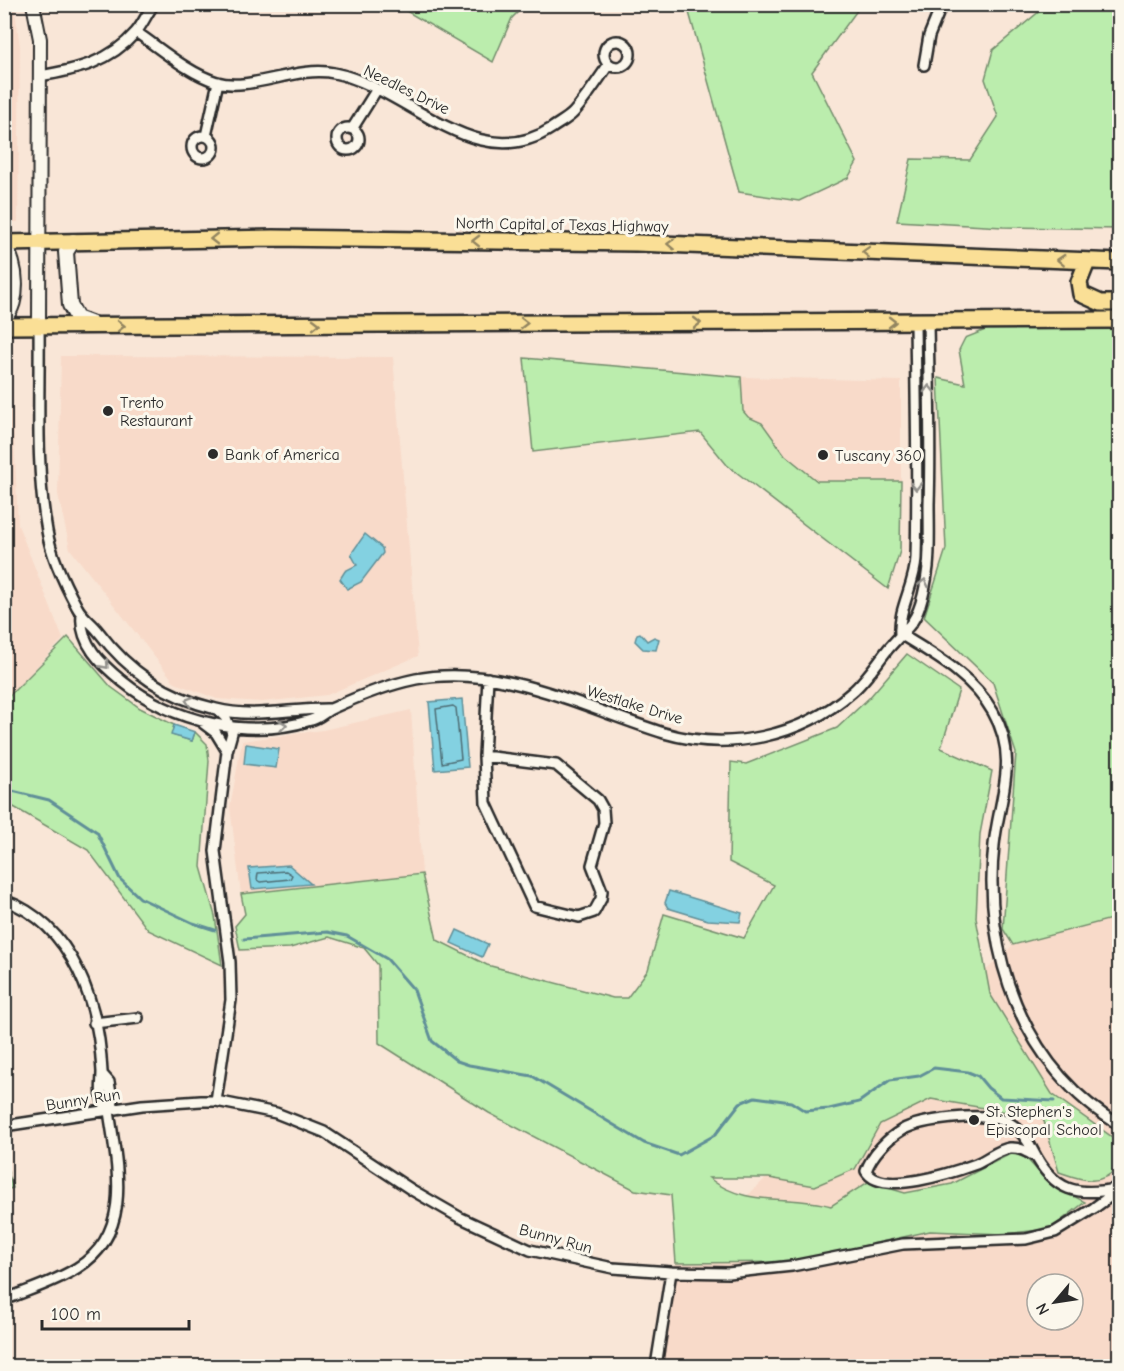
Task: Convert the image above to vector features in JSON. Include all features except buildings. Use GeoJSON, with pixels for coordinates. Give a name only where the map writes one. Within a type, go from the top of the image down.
{"type":"FeatureCollection","features":[{"type":"Feature","properties":{"kind":"highway","name":"North Capital of Texas Highway"},"geometry":{"type":"LineString","coordinates":[[4,243],[273,238],[636,243],[949,253],[1119,262]]}},
{"type":"Feature","properties":{"kind":"highway"},"geometry":{"type":"LineString","coordinates":[[1087,261],[1079,282],[1082,294],[1101,303],[1119,303]]}},
{"type":"Feature","properties":{"kind":"highway"},"geometry":{"type":"LineString","coordinates":[[4,326],[1119,320]]}},
{"type":"Feature","properties":{"kind":"main road"},"geometry":{"type":"LineString","coordinates":[[74,241],[66,252],[71,311],[77,318],[97,326]]}},
{"type":"Feature","properties":{"kind":"main road"},"geometry":{"type":"LineString","coordinates":[[4,247],[12,258],[15,294],[13,310],[4,317]]}},
{"type":"Feature","properties":{"kind":"street","name":"Westlake Drive"},"geometry":{"type":"LineString","coordinates":[[33,4],[39,39],[41,488],[47,534],[82,615],[126,664],[143,678],[176,696],[218,710],[266,713],[330,709]]}},
{"type":"Feature","properties":{"kind":"street"},"geometry":{"type":"LineString","coordinates":[[39,76],[83,68],[105,58],[136,32],[154,4]]}},
{"type":"Feature","properties":{"kind":"street"},"geometry":{"type":"LineString","coordinates":[[924,65],[929,36],[942,4]]}},
{"type":"Feature","properties":{"kind":"street","name":"Needles Drive"},"geometry":{"type":"LineString","coordinates":[[136,32],[185,66],[218,82],[258,80],[316,70],[337,73],[377,88],[477,141],[505,144],[539,136],[573,114],[609,64]]}},
{"type":"Feature","properties":{"kind":"street"},"geometry":{"type":"LineString","coordinates":[[206,136],[218,82]]}},
{"type":"Feature","properties":{"kind":"street"},"geometry":{"type":"LineString","coordinates":[[352,129],[377,88]]}},
{"type":"Feature","properties":{"kind":"street","name":"Westlake Drive"},"geometry":{"type":"LineString","coordinates":[[82,615],[80,631],[113,673],[154,702],[201,721],[230,726],[276,726],[308,722],[330,709],[388,685],[450,675],[488,678],[538,691],[668,734],[715,741],[756,739],[776,735],[825,713],[858,686],[900,634],[899,619],[916,562],[921,322]]}},
{"type":"Feature","properties":{"kind":"street"},"geometry":{"type":"LineString","coordinates":[[900,634],[951,664],[993,712],[1003,738],[1007,765],[991,872],[991,914],[1001,963],[1017,1007],[1032,1036],[1053,1065],[1081,1096],[1119,1125]]}},
{"type":"Feature","properties":{"kind":"street"},"geometry":{"type":"LineString","coordinates":[[484,756],[556,765],[598,800],[603,809],[604,823],[592,865],[602,891],[601,899],[594,912],[579,917],[534,906],[486,803],[484,756],[488,678]]}},
{"type":"Feature","properties":{"kind":"street"},"geometry":{"type":"LineString","coordinates":[[216,1101],[231,1000],[230,962],[215,851],[227,751],[231,744],[230,726],[218,710]]}},
{"type":"Feature","properties":{"kind":"street"},"geometry":{"type":"LineString","coordinates":[[201,721],[216,733],[227,751]]}},
{"type":"Feature","properties":{"kind":"street"},"geometry":{"type":"LineString","coordinates":[[4,900],[47,924],[65,946],[83,979],[94,1023],[102,1074],[100,1083],[104,1106],[109,1111],[119,1182],[118,1207],[103,1242],[93,1254],[73,1270],[4,1300]]}},
{"type":"Feature","properties":{"kind":"street"},"geometry":{"type":"LineString","coordinates":[[94,1023],[138,1018]]}},
{"type":"Feature","properties":{"kind":"street","name":"Bunny Run"},"geometry":{"type":"LineString","coordinates":[[4,1126],[142,1105],[216,1101],[276,1113],[324,1132],[449,1212],[530,1250],[613,1268],[671,1272],[728,1273],[792,1266],[903,1244],[1026,1239],[1054,1232],[1094,1208],[1119,1188]]}},
{"type":"Feature","properties":{"kind":"street"},"geometry":{"type":"LineString","coordinates":[[1036,1157],[1020,1149],[1008,1148],[979,1163],[911,1182],[886,1182],[868,1175],[866,1171],[884,1144],[903,1129],[925,1123],[962,1118],[1005,1120],[1022,1134],[1047,1173],[1064,1188],[1092,1193],[1119,1188]]}},
{"type":"Feature","properties":{"kind":"street"},"geometry":{"type":"LineString","coordinates":[[656,1366],[671,1272]]}},
{"type":"Feature","properties":{"kind":"shaded area"},"geometry":{"type":"Polygon","coordinates":[[[14,4],[20,46],[18,222],[5,222],[4,5],[14,4]]]}},
{"type":"Feature","properties":{"kind":"shaded area"},"geometry":{"type":"Polygon","coordinates":[[[4,345],[10,345],[18,525],[63,639],[5,700],[4,345]]]}},
{"type":"Feature","properties":{"kind":"shaded area"},"geometry":{"type":"Polygon","coordinates":[[[61,356],[393,357],[418,656],[327,695],[262,702],[217,699],[175,683],[70,549],[58,494],[61,356]]]}},
{"type":"Feature","properties":{"kind":"shaded area"},"geometry":{"type":"Polygon","coordinates":[[[741,377],[901,381],[901,481],[817,481],[785,455],[762,423],[748,417],[743,411],[741,377]]]}},
{"type":"Feature","properties":{"kind":"shaded area"},"geometry":{"type":"Polygon","coordinates":[[[411,710],[422,874],[241,894],[230,807],[242,741],[323,730],[411,710]]]}},
{"type":"Feature","properties":{"kind":"shaded area","name":"St. Stephen's Episcopal School"},"geometry":{"type":"Polygon","coordinates":[[[1119,917],[1119,1366],[654,1366],[676,1263],[1013,945],[1119,917]]]}},
{"type":"Feature","properties":{"kind":"green space"},"geometry":{"type":"Polygon","coordinates":[[[396,5],[525,5],[512,18],[493,62],[396,5]]]}},
{"type":"Feature","properties":{"kind":"green space"},"geometry":{"type":"Polygon","coordinates":[[[687,5],[861,5],[812,72],[857,162],[848,178],[799,201],[739,192],[687,5]]]}},
{"type":"Feature","properties":{"kind":"green space"},"geometry":{"type":"Polygon","coordinates":[[[1047,5],[1119,5],[1119,229],[1003,227],[897,221],[911,159],[970,160],[998,117],[985,79],[993,50],[1047,5]]]}},
{"type":"Feature","properties":{"kind":"green space"},"geometry":{"type":"Polygon","coordinates":[[[1119,324],[1119,917],[1013,945],[1003,929],[1016,753],[993,683],[924,617],[946,549],[938,378],[965,384],[959,350],[965,338],[998,325],[1119,324]]]}},
{"type":"Feature","properties":{"kind":"green space"},"geometry":{"type":"Polygon","coordinates":[[[524,358],[741,377],[743,411],[748,417],[762,423],[785,455],[817,481],[901,481],[900,551],[888,589],[727,465],[700,432],[533,452],[524,358]]]}},
{"type":"Feature","properties":{"kind":"green space"},"geometry":{"type":"Polygon","coordinates":[[[68,637],[111,687],[140,708],[174,725],[172,735],[192,741],[195,732],[207,744],[209,761],[201,867],[215,916],[222,965],[148,930],[88,850],[5,802],[5,700],[68,637]]]}},
{"type":"Feature","properties":{"kind":"green space"},"geometry":{"type":"Polygon","coordinates":[[[907,654],[959,690],[941,748],[992,771],[980,834],[976,918],[990,994],[1052,1094],[1119,1142],[1119,1166],[1112,1173],[1098,1180],[1075,1178],[1059,1172],[1043,1118],[931,1099],[880,1124],[855,1169],[815,1186],[769,1178],[709,1178],[723,1187],[753,1197],[831,1206],[868,1182],[905,1193],[952,1184],[1012,1153],[1026,1158],[1049,1183],[1085,1202],[1050,1229],[1003,1234],[930,1231],[791,1262],[676,1263],[671,1195],[635,1190],[489,1113],[379,1043],[378,965],[364,948],[329,937],[290,948],[240,950],[235,926],[245,914],[241,894],[422,874],[437,940],[487,965],[613,998],[627,998],[648,970],[664,914],[744,938],[774,885],[729,862],[731,762],[746,764],[837,728],[869,698],[907,654]]]}},
{"type":"Feature","properties":{"kind":"green space"},"geometry":{"type":"Polygon","coordinates":[[[4,1160],[13,1188],[5,1190],[4,1190],[4,1160]]]}},
{"type":"Feature","properties":{"kind":"water"},"geometry":{"type":"Polygon","coordinates":[[[365,534],[382,548],[383,553],[361,582],[347,589],[340,579],[345,571],[357,565],[351,554],[365,534]]]}},
{"type":"Feature","properties":{"kind":"water"},"geometry":{"type":"Polygon","coordinates":[[[640,633],[647,641],[654,637],[659,639],[656,650],[643,649],[635,641],[637,634],[640,633]]]}},
{"type":"Feature","properties":{"kind":"water"},"geometry":{"type":"Polygon","coordinates":[[[462,699],[468,767],[435,770],[429,702],[462,699]]]}},
{"type":"Feature","properties":{"kind":"water"},"geometry":{"type":"Polygon","coordinates":[[[174,725],[195,732],[192,741],[171,735],[174,725]]]}},
{"type":"Feature","properties":{"kind":"water"},"geometry":{"type":"Polygon","coordinates":[[[246,744],[279,749],[276,768],[244,764],[246,744]]]}},
{"type":"Feature","properties":{"kind":"water"},"geometry":{"type":"Polygon","coordinates":[[[289,865],[311,884],[252,889],[249,868],[289,865]]]}},
{"type":"Feature","properties":{"kind":"water"},"geometry":{"type":"Polygon","coordinates":[[[669,891],[742,913],[740,922],[708,920],[668,908],[665,903],[669,891]]]}},
{"type":"Feature","properties":{"kind":"water"},"geometry":{"type":"Polygon","coordinates":[[[457,930],[488,944],[482,957],[451,943],[457,930]]]}},
{"type":"Feature","properties":{"kind":"waterway"},"geometry":{"type":"LineString","coordinates":[[4,789],[49,800],[97,832],[120,879],[140,898],[193,923],[215,930]]}},
{"type":"Feature","properties":{"kind":"waterway"},"geometry":{"type":"LineString","coordinates":[[244,939],[327,932],[347,936],[387,959],[414,990],[432,1041],[457,1061],[532,1076],[644,1143],[679,1155],[715,1135],[740,1103],[755,1097],[791,1102],[805,1111],[829,1109],[859,1102],[890,1080],[919,1076],[934,1068],[968,1072],[978,1076],[1001,1098],[1054,1101]]}},
{"type":"Feature","properties":{"kind":"place","name":"Trento Restaurant"},"geometry":{"type":"Point","coordinates":[108,411]}},
{"type":"Feature","properties":{"kind":"place","name":"Bank of America"},"geometry":{"type":"Point","coordinates":[213,454]}},
{"type":"Feature","properties":{"kind":"place","name":"Tuscany 360"},"geometry":{"type":"Point","coordinates":[823,455]}},
{"type":"Feature","properties":{"kind":"place","name":"St. Stephen's Episcopal School"},"geometry":{"type":"Point","coordinates":[974,1120]}}]}
